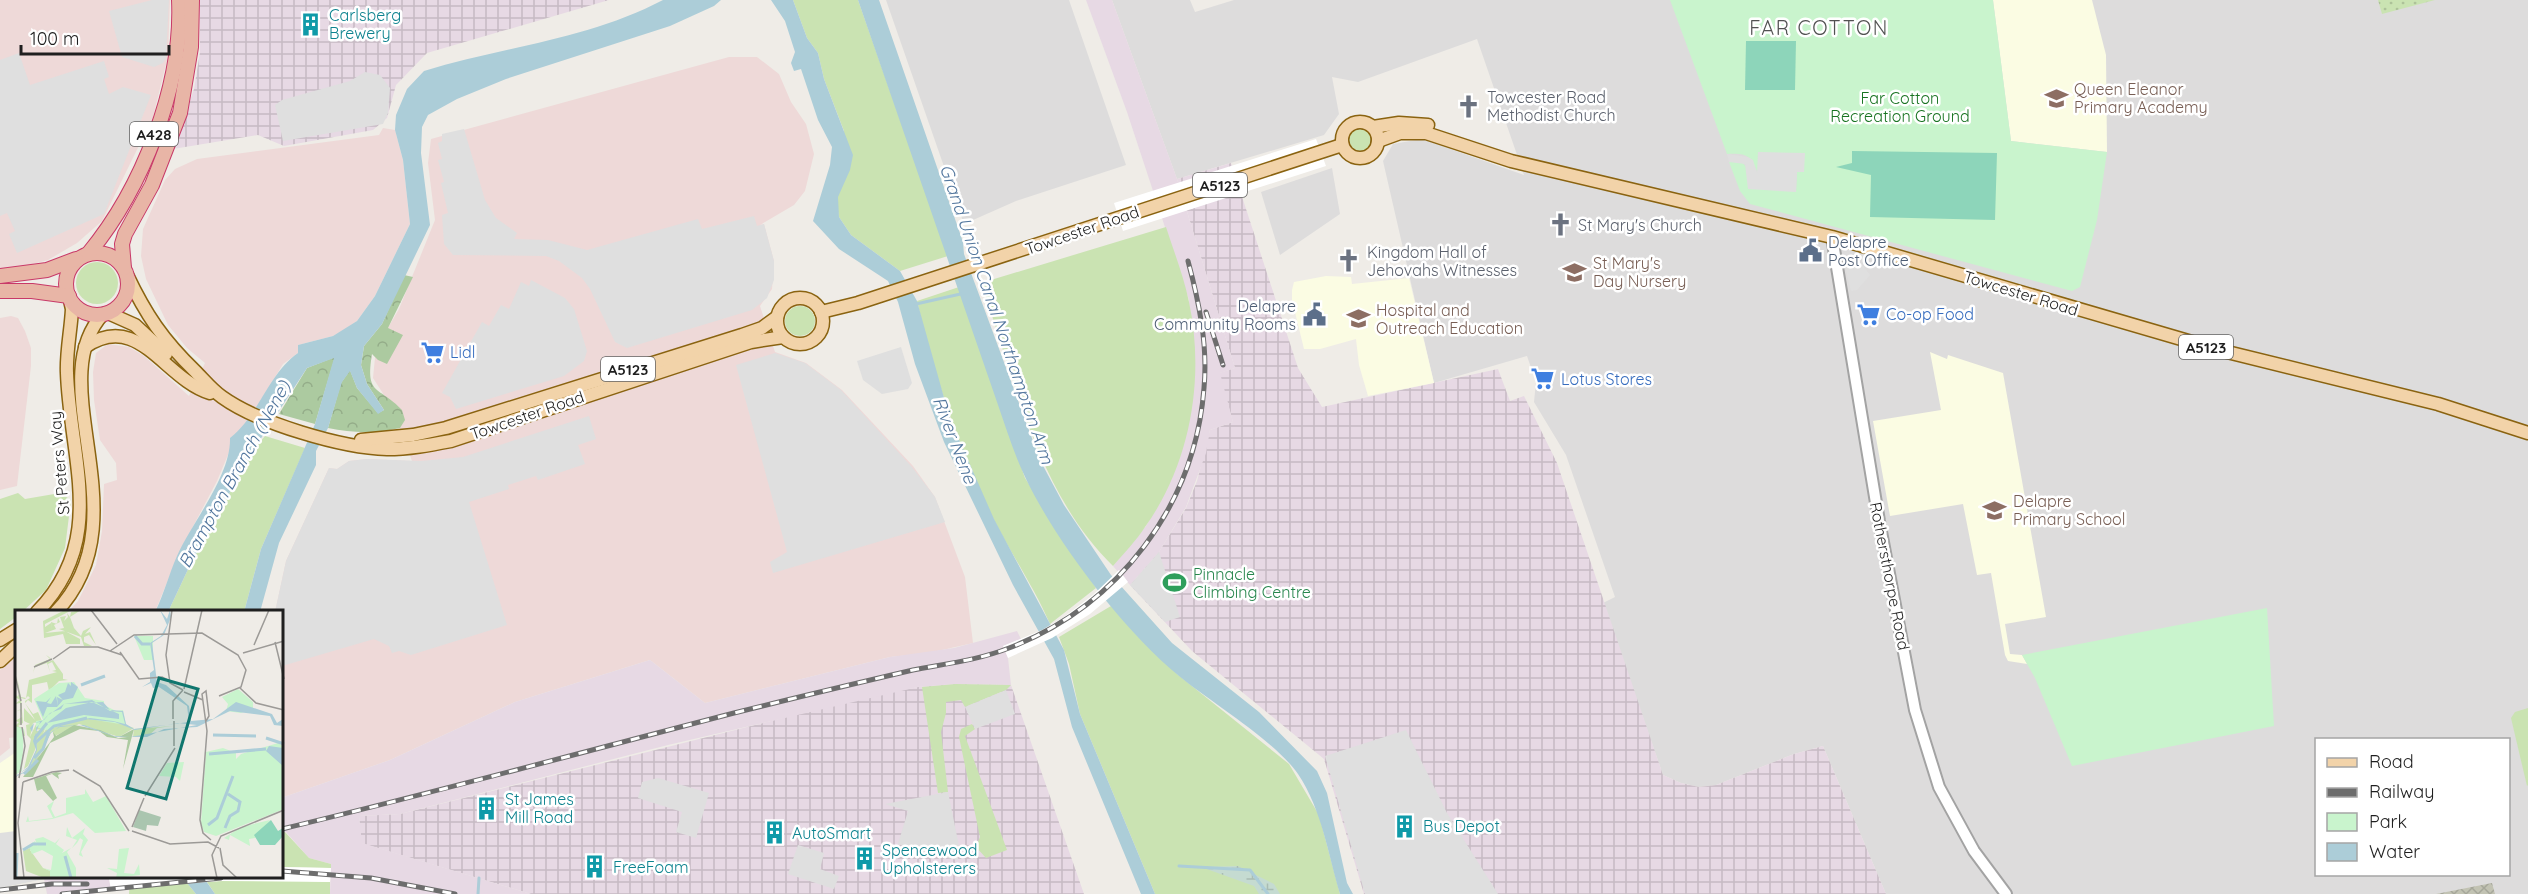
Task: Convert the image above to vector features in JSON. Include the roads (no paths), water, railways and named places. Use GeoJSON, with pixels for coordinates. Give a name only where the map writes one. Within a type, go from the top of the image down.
{"type":"FeatureCollection","features":[{"type":"Feature","properties":{"kind":"highway","name":"A428"},"geometry":{"type":"LineString","coordinates":[[84,256],[118,213],[166,103],[177,51],[179,0]]}},
{"type":"Feature","properties":{"kind":"highway","name":"A428"},"geometry":{"type":"LineString","coordinates":[[125,272],[122,244],[125,234],[152,184],[180,113],[190,54],[192,0]]}},
{"type":"Feature","properties":{"kind":"highway"},"geometry":{"type":"LineString","coordinates":[[0,276],[47,270],[98,252],[111,256],[125,272],[127,291],[124,299],[106,313],[83,311],[69,298],[32,291],[0,291]]}},
{"type":"Feature","properties":{"kind":"highway"},"geometry":{"type":"LineString","coordinates":[[69,298],[66,282],[68,273],[84,256]]}},
{"type":"Feature","properties":{"kind":"main road"},"geometry":{"type":"LineString","coordinates":[[1364,122],[1373,127],[1378,141],[1371,154],[1361,158],[1349,155],[1342,146],[1344,130],[1351,123],[1364,122]]}},
{"type":"Feature","properties":{"kind":"main road","name":"Towcester Road"},"geometry":{"type":"LineString","coordinates":[[1373,127],[1399,123],[1429,125],[1511,161]]}},
{"type":"Feature","properties":{"kind":"main road","name":"Towcester Road"},"geometry":{"type":"LineString","coordinates":[[1378,141],[1400,133],[1426,133],[1511,161],[1832,237],[2219,350],[2438,404],[2528,433]]}},
{"type":"Feature","properties":{"kind":"main road","name":"Towcester Road"},"geometry":{"type":"LineString","coordinates":[[821,312],[858,303],[1342,146]]}},
{"type":"Feature","properties":{"kind":"main road","name":"Towcester Road"},"geometry":{"type":"LineString","coordinates":[[125,272],[159,334],[215,395]]}},
{"type":"Feature","properties":{"kind":"main road","name":"St Peters Way"},"geometry":{"type":"LineString","coordinates":[[39,610],[59,587],[74,554],[81,525],[80,479],[67,373],[72,309],[69,298]]}},
{"type":"Feature","properties":{"kind":"main road","name":"A5123"},"geometry":{"type":"LineString","coordinates":[[777,317],[785,303],[800,298],[811,301],[821,312],[822,326],[813,340],[798,344],[783,337]]}},
{"type":"Feature","properties":{"kind":"main road","name":"Towcester Road"},"geometry":{"type":"LineString","coordinates":[[106,313],[126,319],[143,331],[215,395],[243,409],[294,429],[336,441],[388,449],[421,447],[451,441],[751,342],[783,337]]}},
{"type":"Feature","properties":{"kind":"main road","name":"St Peters Way"},"geometry":{"type":"LineString","coordinates":[[58,610],[74,589],[94,535],[93,476],[81,379],[85,346],[94,325],[106,313]]}},
{"type":"Feature","properties":{"kind":"main road","name":"Towcester Road"},"geometry":{"type":"LineString","coordinates":[[336,441],[386,439],[446,428],[742,335],[762,328],[777,317]]}},
{"type":"Feature","properties":{"kind":"main road"},"geometry":{"type":"LineString","coordinates":[[777,317],[783,337]]}},
{"type":"Feature","properties":{"kind":"main road"},"geometry":{"type":"LineString","coordinates":[[85,346],[104,336],[131,339],[152,351],[186,383],[215,395]]}},
{"type":"Feature","properties":{"kind":"main road"},"geometry":{"type":"LineString","coordinates":[[80,479],[93,476]]}},
{"type":"Feature","properties":{"kind":"main road"},"geometry":{"type":"LineString","coordinates":[[0,640],[15,631]]}},
{"type":"Feature","properties":{"kind":"main road"},"geometry":{"type":"LineString","coordinates":[[0,652],[15,646]]}},
{"type":"Feature","properties":{"kind":"main road"},"geometry":{"type":"LineString","coordinates":[[0,661],[15,647]]}},
{"type":"Feature","properties":{"kind":"street","name":"Rothersthorpe Road"},"geometry":{"type":"LineString","coordinates":[[1832,237],[1879,521],[1915,710],[1939,787],[1974,852],[2006,894]]}},
{"type":"Feature","properties":{"kind":"water","name":"Brampton Branch (Nene)"},"geometry":{"type":"Polygon","coordinates":[[[663,0],[721,0],[714,6],[670,26],[506,79],[457,99],[428,115],[422,127],[421,153],[430,225],[382,324],[364,346],[361,365],[367,384],[384,410],[378,414],[357,388],[350,371],[342,382],[328,428],[316,451],[316,465],[279,543],[261,610],[245,610],[261,549],[315,424],[334,358],[307,368],[252,452],[191,563],[169,610],[156,610],[177,556],[218,483],[229,453],[230,438],[248,419],[278,372],[298,353],[298,345],[333,336],[357,321],[375,296],[410,224],[403,160],[395,130],[396,115],[407,89],[424,71],[576,33],[635,13],[663,0]]]}},
{"type":"Feature","properties":{"kind":"water","name":"River Nene"},"geometry":{"type":"Polygon","coordinates":[[[771,0],[793,0],[807,38],[818,53],[824,79],[853,155],[850,170],[838,197],[839,217],[851,235],[900,271],[917,301],[950,419],[994,519],[1064,650],[1080,714],[1155,894],[1141,894],[1072,727],[1054,659],[1013,585],[944,442],[915,364],[898,302],[888,281],[839,249],[813,221],[830,165],[832,147],[818,120],[801,69],[794,71],[791,63],[795,52],[785,21],[771,0]]]}},
{"type":"Feature","properties":{"kind":"water"},"geometry":{"type":"Polygon","coordinates":[[[858,0],[879,0],[963,242],[964,254],[1040,460],[1064,505],[1111,575],[1172,643],[1259,712],[1317,771],[1327,793],[1347,883],[1353,894],[1340,894],[1319,817],[1306,788],[1288,761],[1179,676],[1136,635],[1073,557],[1039,504],[1010,441],[858,0]]]}},
{"type":"Feature","properties":{"kind":"water"},"geometry":{"type":"Polygon","coordinates":[[[184,879],[205,879],[215,894],[196,894],[184,879]]]}},
{"type":"Feature","properties":{"kind":"waterway"},"geometry":{"type":"LineString","coordinates":[[916,304],[965,293]]}},
{"type":"Feature","properties":{"kind":"waterway"},"geometry":{"type":"LineString","coordinates":[[1179,866],[1250,870],[1268,894]]}},
{"type":"Feature","properties":{"kind":"waterway"},"geometry":{"type":"LineString","coordinates":[[478,894],[479,878]]}},
{"type":"Feature","properties":{"kind":"railway"},"geometry":{"type":"LineString","coordinates":[[284,829],[756,707],[913,670],[986,656],[1048,630],[1084,606],[1116,578],[1144,546],[1167,511],[1185,472],[1198,431],[1205,372],[1202,324],[1188,261]]}},
{"type":"Feature","properties":{"kind":"railway"},"geometry":{"type":"LineString","coordinates":[[1206,312],[1223,365]]}},
{"type":"Feature","properties":{"kind":"railway"},"geometry":{"type":"LineString","coordinates":[[284,871],[371,878],[455,894]]}},
{"type":"Feature","properties":{"kind":"railway"},"geometry":{"type":"LineString","coordinates":[[62,894],[211,879]]}},
{"type":"Feature","properties":{"kind":"railway"},"geometry":{"type":"LineString","coordinates":[[0,890],[52,884],[87,884]]}},
{"type":"Feature","properties":{"kind":"place","name":"Carlsberg Brewery"},"geometry":{"type":"Point","coordinates":[311,24]}},
{"type":"Feature","properties":{"kind":"place","name":"Queen Eleanor Primary Academy"},"geometry":{"type":"Point","coordinates":[2056,98]}},
{"type":"Feature","properties":{"kind":"place","name":"Towcester Road Methodist Church"},"geometry":{"type":"Point","coordinates":[1469,106]}},
{"type":"Feature","properties":{"kind":"place","name":"St Mary's Church"},"geometry":{"type":"Point","coordinates":[1560,225]}},
{"type":"Feature","properties":{"kind":"place","name":"Delapre Post Office"},"geometry":{"type":"Point","coordinates":[1810,251]}},
{"type":"Feature","properties":{"kind":"place","name":"Kingdom Hall of Jehovahs Witnesses"},"geometry":{"type":"Point","coordinates":[1349,261]}},
{"type":"Feature","properties":{"kind":"place","name":"St Mary's Day Nursery"},"geometry":{"type":"Point","coordinates":[1575,272]}},
{"type":"Feature","properties":{"kind":"place","name":"Co-op Food"},"geometry":{"type":"Point","coordinates":[1868,314]}},
{"type":"Feature","properties":{"kind":"place","name":"Delapre Community Rooms"},"geometry":{"type":"Point","coordinates":[1314,315]}},
{"type":"Feature","properties":{"kind":"place","name":"Hospital and Outreach Education"},"geometry":{"type":"Point","coordinates":[1358,319]}},
{"type":"Feature","properties":{"kind":"place","name":"Lidl"},"geometry":{"type":"Point","coordinates":[432,352]}},
{"type":"Feature","properties":{"kind":"place","name":"Lotus Stores"},"geometry":{"type":"Point","coordinates":[1543,379]}},
{"type":"Feature","properties":{"kind":"place","name":"Delapre Primary School"},"geometry":{"type":"Point","coordinates":[1995,510]}},
{"type":"Feature","properties":{"kind":"place","name":"Pinnacle Climbing Centre"},"geometry":{"type":"Point","coordinates":[1175,583]}},
{"type":"Feature","properties":{"kind":"place","name":"St James Mill Road"},"geometry":{"type":"Point","coordinates":[487,808]}},
{"type":"Feature","properties":{"kind":"place","name":"Bus Depot"},"geometry":{"type":"Point","coordinates":[1405,826]}},
{"type":"Feature","properties":{"kind":"place","name":"AutoSmart"},"geometry":{"type":"Point","coordinates":[774,833]}},
{"type":"Feature","properties":{"kind":"place","name":"Spencewood Upholsterers"},"geometry":{"type":"Point","coordinates":[864,859]}},
{"type":"Feature","properties":{"kind":"place","name":"FreeFoam"},"geometry":{"type":"Point","coordinates":[595,867]}},
{"type":"Feature","properties":{"kind":"district","name":"FAR COTTON"},"geometry":{"type":"Point","coordinates":[1819,27]}},
{"type":"Feature","properties":{"kind":"park label","name":"Far Cotton Recreation Ground"},"geometry":{"type":"Point","coordinates":[1900,107]}},
{"type":"Feature","properties":{"kind":"water label","name":"Grand Union Canal Northampton Arm"},"geometry":{"type":"Point","coordinates":[997,314]}}]}
